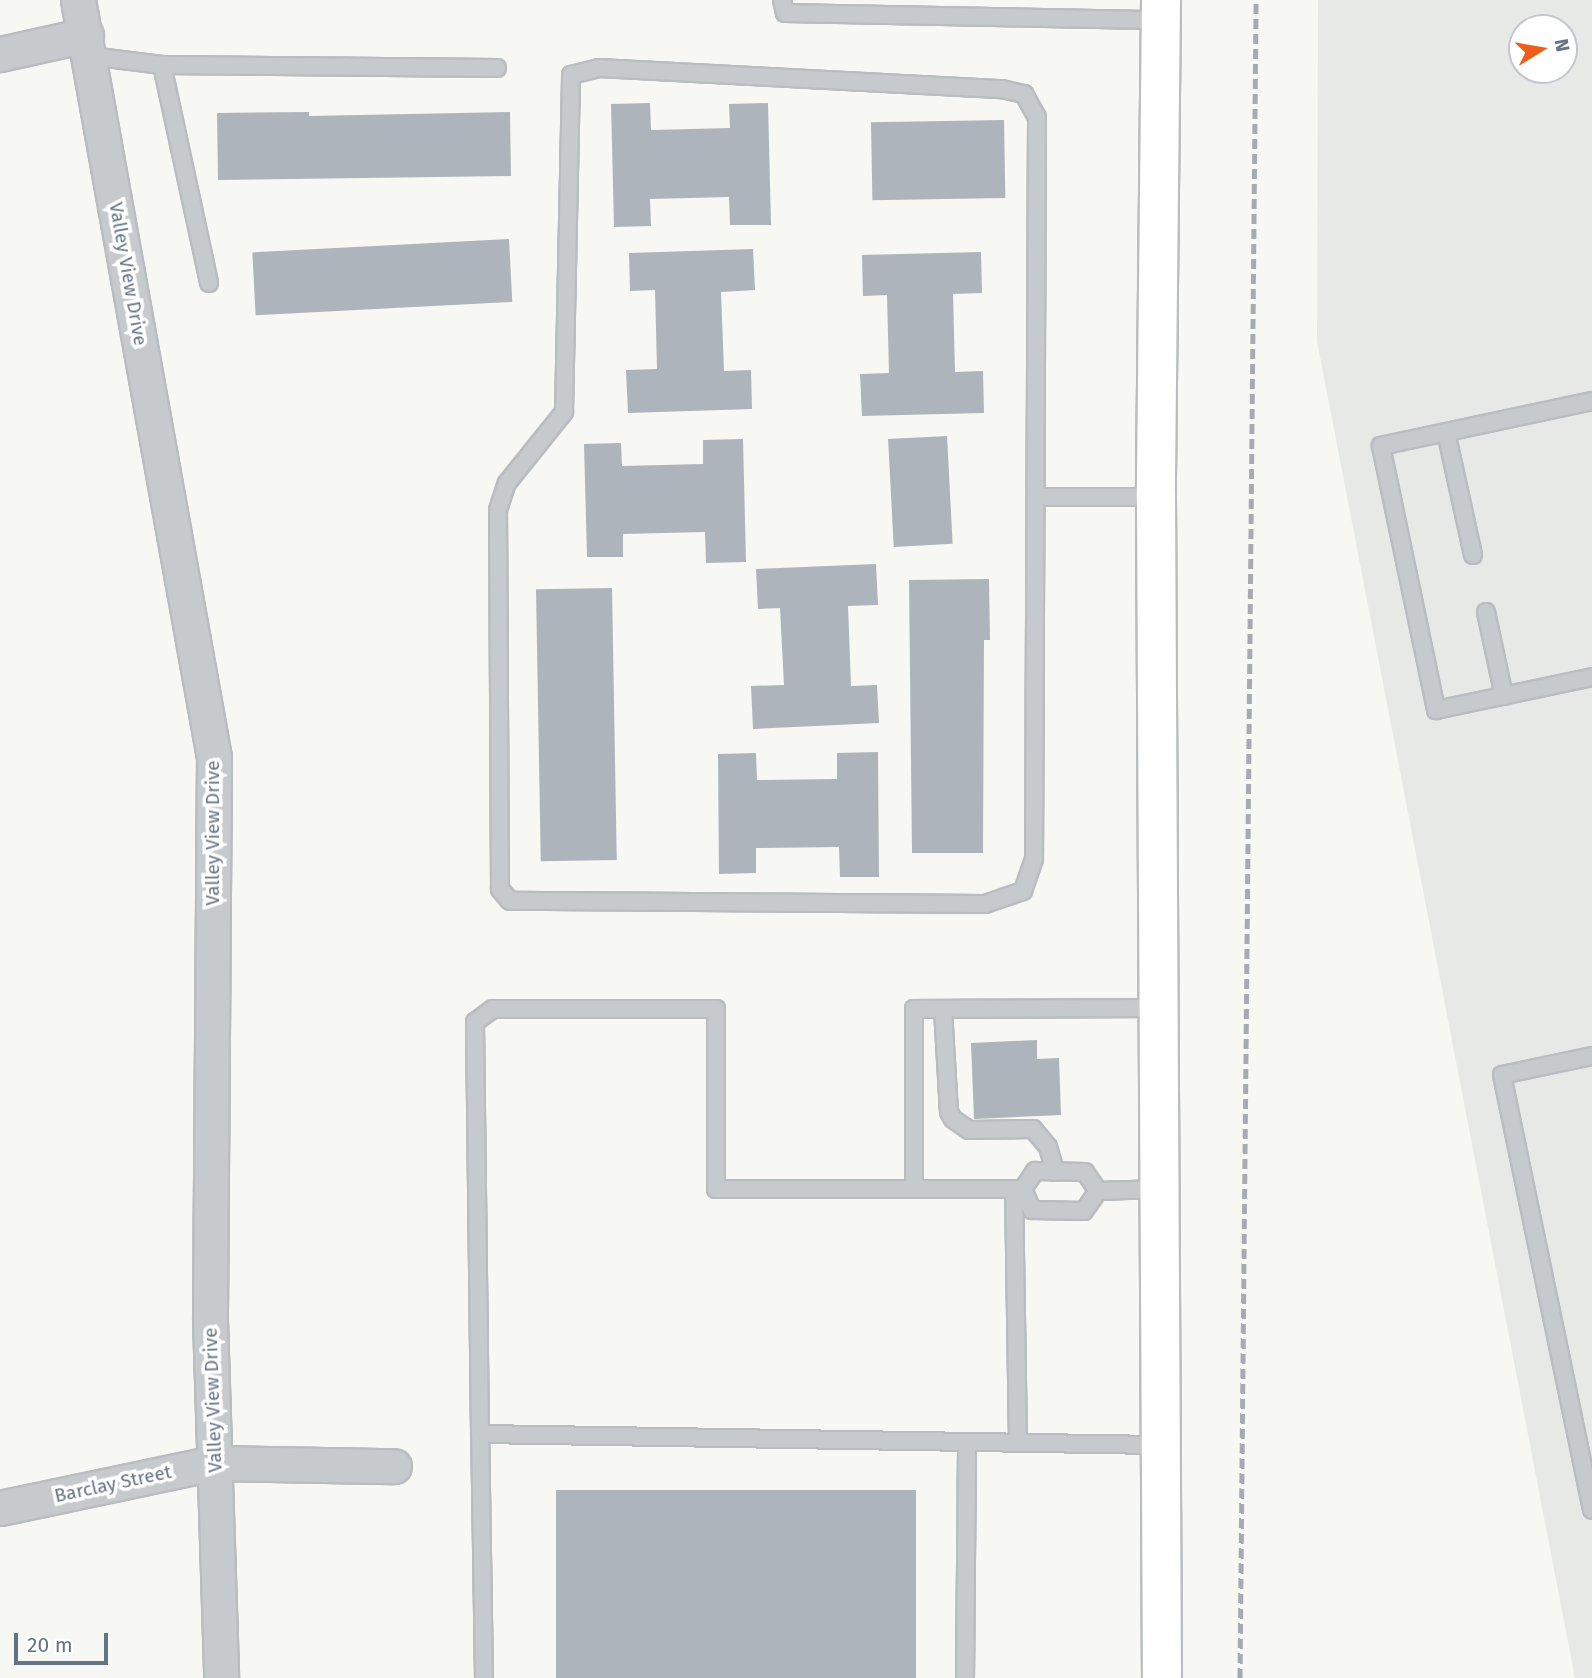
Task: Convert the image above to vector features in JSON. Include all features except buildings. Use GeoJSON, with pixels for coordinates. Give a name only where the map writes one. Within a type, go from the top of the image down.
{"type":"FeatureCollection","features":[{"type":"Feature","properties":{"kind":"main road"},"geometry":{"type":"LineString","coordinates":[[1161,10],[1156,497],[1162,1678]]}},
{"type":"Feature","properties":{"kind":"street","name":"Valley View Drive"},"geometry":{"type":"LineString","coordinates":[[78,0],[214,757],[210,1320],[220,1678]]}},
{"type":"Feature","properties":{"kind":"street"},"geometry":{"type":"LineString","coordinates":[[0,54],[88,45]]}},
{"type":"Feature","properties":{"kind":"street","name":"Barclay Street"},"geometry":{"type":"LineString","coordinates":[[0,1508],[214,1463],[394,1466]]}},
{"type":"Feature","properties":{"kind":"lane"},"geometry":{"type":"LineString","coordinates":[[782,0],[785,13],[1161,10]]}},
{"type":"Feature","properties":{"kind":"lane"},"geometry":{"type":"LineString","coordinates":[[88,45],[162,65],[497,68]]}},
{"type":"Feature","properties":{"kind":"lane"},"geometry":{"type":"LineString","coordinates":[[162,65],[209,283]]}},
{"type":"Feature","properties":{"kind":"lane"},"geometry":{"type":"LineString","coordinates":[[599,68],[1002,89],[1024,94],[1037,117],[1036,497],[1034,859],[1023,891],[985,904],[958,904],[510,901],[500,889],[498,510],[507,483],[564,412],[570,75],[599,68]]}},
{"type":"Feature","properties":{"kind":"lane"},"geometry":{"type":"LineString","coordinates":[[1592,401],[1381,446],[1436,710],[1592,677]]}},
{"type":"Feature","properties":{"kind":"lane"},"geometry":{"type":"LineString","coordinates":[[1446,432],[1473,555]]}},
{"type":"Feature","properties":{"kind":"lane"},"geometry":{"type":"LineString","coordinates":[[1036,497],[1156,497]]}},
{"type":"Feature","properties":{"kind":"lane"},"geometry":{"type":"LineString","coordinates":[[1486,612],[1504,695]]}},
{"type":"Feature","properties":{"kind":"lane"},"geometry":{"type":"LineString","coordinates":[[914,1189],[914,1009],[1158,1008]]}},
{"type":"Feature","properties":{"kind":"lane"},"geometry":{"type":"LineString","coordinates":[[484,1678],[475,1021],[493,1009],[716,1009],[716,1189],[1018,1189]]}},
{"type":"Feature","properties":{"kind":"lane"},"geometry":{"type":"LineString","coordinates":[[943,1009],[948,1112],[969,1130],[1033,1129],[1048,1147],[1055,1172]]}},
{"type":"Feature","properties":{"kind":"lane"},"geometry":{"type":"LineString","coordinates":[[1592,1056],[1502,1075],[1592,1510]]}},
{"type":"Feature","properties":{"kind":"lane"},"geometry":{"type":"LineString","coordinates":[[1018,1442],[1018,1189],[1035,1171],[1085,1172],[1098,1191]]}},
{"type":"Feature","properties":{"kind":"lane"},"geometry":{"type":"LineString","coordinates":[[1098,1191],[1160,1188]]}},
{"type":"Feature","properties":{"kind":"lane"},"geometry":{"type":"LineString","coordinates":[[1018,1189],[1032,1210],[1084,1211],[1098,1191]]}},
{"type":"Feature","properties":{"kind":"lane"},"geometry":{"type":"LineString","coordinates":[[480,1434],[1161,1445]]}},
{"type":"Feature","properties":{"kind":"lane"},"geometry":{"type":"LineString","coordinates":[[965,1678],[968,1442]]}},
{"type":"Feature","properties":{"kind":"shaded area"},"geometry":{"type":"Polygon","coordinates":[[[1318,0],[1592,0],[1592,1678],[1575,1678],[1317,341],[1318,0]]]}},
{"type":"Feature","properties":{"kind":"railway"},"geometry":{"type":"LineString","coordinates":[[1240,1678],[1256,0]]}}]}
